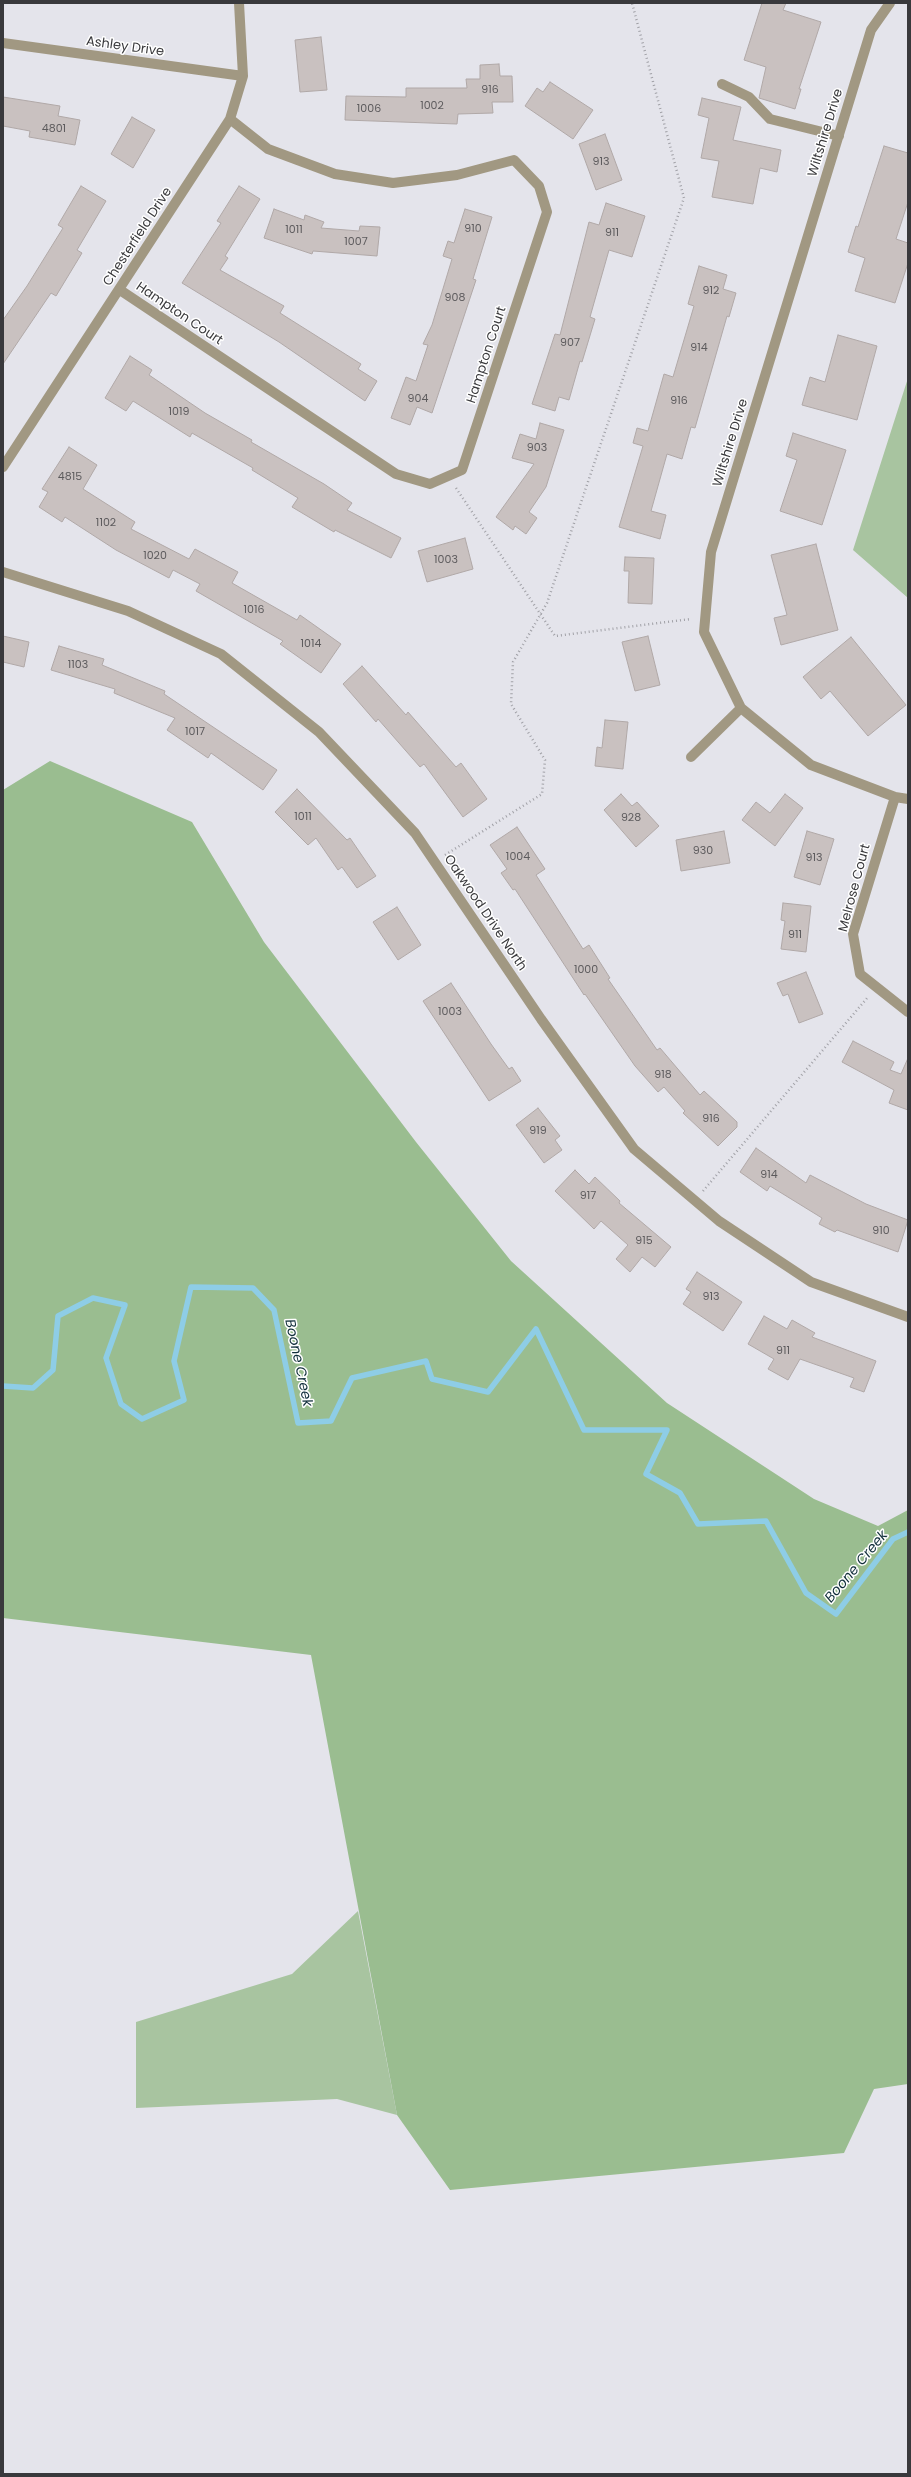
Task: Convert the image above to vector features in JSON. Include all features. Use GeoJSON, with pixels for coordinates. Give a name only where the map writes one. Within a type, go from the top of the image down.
{"type":"FeatureCollection","features":[{"type":"Feature","properties":{"kind":"street","name":"Chesterfield Drive"},"geometry":{"type":"LineString","coordinates":[[3,467],[120,290],[230,119],[243,76],[239,3]]}},
{"type":"Feature","properties":{"kind":"street","name":"Wiltshire Drive"},"geometry":{"type":"LineString","coordinates":[[890,3],[871,30],[711,552],[704,632],[741,708],[812,764],[895,797],[908,799]]}},
{"type":"Feature","properties":{"kind":"street","name":"Ashley Drive"},"geometry":{"type":"LineString","coordinates":[[3,43],[243,76]]}},
{"type":"Feature","properties":{"kind":"street"},"geometry":{"type":"LineString","coordinates":[[722,84],[749,97],[770,119],[839,136]]}},
{"type":"Feature","properties":{"kind":"street","name":"Hampton Court"},"geometry":{"type":"LineString","coordinates":[[120,290],[396,474],[430,484],[462,470],[547,212],[539,186],[514,160],[457,175],[393,182],[335,174],[268,149],[230,119]]}},
{"type":"Feature","properties":{"kind":"street","name":"Oakwood Drive North"},"geometry":{"type":"LineString","coordinates":[[3,572],[128,611],[221,654],[319,732],[415,833],[541,1020],[634,1149],[719,1221],[811,1282],[908,1317]]}},
{"type":"Feature","properties":{"kind":"street"},"geometry":{"type":"LineString","coordinates":[[691,757],[741,708]]}},
{"type":"Feature","properties":{"kind":"street","name":"Melrose Court"},"geometry":{"type":"LineString","coordinates":[[895,797],[853,934],[860,974],[908,1012]]}},
{"type":"Feature","properties":{"kind":"path"},"geometry":{"type":"LineString","coordinates":[[434,862],[542,794],[545,760],[511,704],[513,662],[547,603],[684,198],[632,3]]}},
{"type":"Feature","properties":{"kind":"path"},"geometry":{"type":"LineString","coordinates":[[448,476],[555,636],[705,617]]}},
{"type":"Feature","properties":{"kind":"path"},"geometry":{"type":"LineString","coordinates":[[695,1200],[876,987]]}},
{"type":"Feature","properties":{"kind":"green space"},"geometry":{"type":"Polygon","coordinates":[[[908,378],[908,598],[853,550],[908,378]]]}},
{"type":"Feature","properties":{"kind":"green space"},"geometry":{"type":"Polygon","coordinates":[[[50,761],[192,822],[264,942],[416,1142],[511,1261],[667,1403],[814,1499],[878,1526],[908,1510],[908,2084],[874,2089],[844,2153],[450,2190],[397,2115],[311,1655],[3,1618],[3,790],[50,761]]]}},
{"type":"Feature","properties":{"kind":"green space"},"geometry":{"type":"Polygon","coordinates":[[[358,1911],[397,2115],[337,2099],[136,2108],[136,2022],[292,1974],[358,1911]]]}},
{"type":"Feature","properties":{"kind":"building"},"geometry":{"type":"Polygon","coordinates":[[[762,3],[786,3],[783,10],[821,22],[799,89],[801,89],[795,109],[759,98],[766,67],[744,60],[762,3]]]}},
{"type":"Feature","properties":{"kind":"building"},"geometry":{"type":"Polygon","coordinates":[[[321,37],[327,90],[300,92],[295,40],[321,37]]]}},
{"type":"Feature","properties":{"kind":"building"},"geometry":{"type":"Polygon","coordinates":[[[499,64],[500,76],[512,76],[513,102],[492,102],[493,113],[458,114],[457,124],[345,120],[346,96],[406,97],[406,88],[467,88],[466,79],[480,79],[480,65],[499,64]]]}},
{"type":"Feature","properties":{"kind":"building"},"geometry":{"type":"Polygon","coordinates":[[[550,82],[593,110],[573,139],[525,106],[537,88],[543,92],[550,82]]]}},
{"type":"Feature","properties":{"kind":"building"},"geometry":{"type":"Polygon","coordinates":[[[3,97],[60,106],[58,116],[80,120],[75,145],[29,137],[30,131],[3,126],[3,97]]]}},
{"type":"Feature","properties":{"kind":"building"},"geometry":{"type":"Polygon","coordinates":[[[702,98],[741,107],[733,140],[781,150],[777,172],[760,168],[753,204],[712,197],[719,161],[701,158],[709,118],[698,115],[702,98]]]}},
{"type":"Feature","properties":{"kind":"building"},"geometry":{"type":"Polygon","coordinates":[[[132,117],[155,130],[133,168],[111,154],[132,117]]]}},
{"type":"Feature","properties":{"kind":"building"},"geometry":{"type":"Polygon","coordinates":[[[605,134],[622,180],[596,190],[579,144],[605,134]]]}},
{"type":"Feature","properties":{"kind":"building"},"geometry":{"type":"Polygon","coordinates":[[[884,146],[908,153],[908,202],[896,239],[908,243],[908,263],[895,303],[855,291],[865,258],[848,252],[856,226],[858,227],[884,146]]]}},
{"type":"Feature","properties":{"kind":"building"},"geometry":{"type":"Polygon","coordinates":[[[81,186],[106,201],[77,250],[82,253],[56,296],[51,293],[3,364],[3,320],[27,286],[63,228],[58,225],[81,186]]]}},
{"type":"Feature","properties":{"kind":"building"},"geometry":{"type":"Polygon","coordinates":[[[239,186],[260,199],[225,256],[228,258],[220,270],[284,306],[280,313],[361,364],[358,369],[377,381],[365,401],[279,342],[182,283],[221,223],[217,221],[239,186]]]}},
{"type":"Feature","properties":{"kind":"building"},"geometry":{"type":"Polygon","coordinates":[[[606,203],[645,216],[632,257],[609,250],[590,317],[595,319],[582,362],[580,361],[569,400],[559,397],[555,411],[532,404],[555,334],[560,335],[589,222],[599,225],[606,203]]]}},
{"type":"Feature","properties":{"kind":"building"},"geometry":{"type":"Polygon","coordinates":[[[274,209],[304,220],[305,215],[324,222],[321,228],[359,231],[360,226],[380,227],[377,256],[313,251],[312,254],[264,238],[274,209]]]}},
{"type":"Feature","properties":{"kind":"building"},"geometry":{"type":"Polygon","coordinates":[[[465,209],[492,217],[473,279],[476,280],[432,413],[417,407],[410,425],[391,418],[406,377],[416,381],[428,345],[423,344],[432,325],[452,259],[443,256],[448,241],[454,243],[465,209]]]}},
{"type":"Feature","properties":{"kind":"building"},"geometry":{"type":"Polygon","coordinates":[[[699,266],[727,275],[723,289],[736,293],[729,317],[727,316],[695,428],[691,427],[682,459],[667,454],[651,511],[666,515],[660,539],[619,527],[643,446],[633,443],[637,428],[648,431],[664,374],[673,377],[694,306],[688,304],[699,266]]]}},
{"type":"Feature","properties":{"kind":"building"},"geometry":{"type":"Polygon","coordinates":[[[838,335],[877,346],[857,420],[802,405],[810,377],[825,382],[838,335]]]}},
{"type":"Feature","properties":{"kind":"building"},"geometry":{"type":"Polygon","coordinates":[[[130,356],[152,370],[149,375],[205,413],[252,440],[251,442],[324,484],[352,503],[347,510],[401,538],[391,558],[335,530],[334,532],[292,507],[298,498],[252,470],[253,468],[192,433],[190,437],[133,401],[126,411],[105,398],[130,356]]]}},
{"type":"Feature","properties":{"kind":"building"},"geometry":{"type":"Polygon","coordinates":[[[540,423],[564,430],[546,487],[529,512],[537,518],[526,534],[515,526],[513,530],[496,517],[534,464],[512,458],[520,434],[536,439],[540,423]]]}},
{"type":"Feature","properties":{"kind":"building"},"geometry":{"type":"Polygon","coordinates":[[[793,433],[846,450],[822,525],[780,511],[797,460],[786,456],[793,433]]]}},
{"type":"Feature","properties":{"kind":"building"},"geometry":{"type":"Polygon","coordinates":[[[69,447],[97,465],[83,489],[135,522],[131,529],[189,559],[195,549],[238,572],[232,583],[297,620],[300,615],[341,644],[321,673],[280,644],[283,641],[196,591],[200,584],[173,570],[169,578],[116,550],[65,517],[62,522],[39,507],[48,492],[42,489],[69,447]]]}},
{"type":"Feature","properties":{"kind":"building"},"geometry":{"type":"Polygon","coordinates":[[[465,538],[473,569],[427,582],[418,551],[465,538]]]}},
{"type":"Feature","properties":{"kind":"building"},"geometry":{"type":"Polygon","coordinates":[[[816,544],[838,630],[781,645],[774,618],[787,615],[771,555],[816,544]]]}},
{"type":"Feature","properties":{"kind":"building"},"geometry":{"type":"Polygon","coordinates":[[[625,557],[654,558],[652,604],[628,603],[629,571],[624,571],[625,557]]]}},
{"type":"Feature","properties":{"kind":"building"},"geometry":{"type":"Polygon","coordinates":[[[3,636],[29,642],[24,667],[3,662],[3,636]]]}},
{"type":"Feature","properties":{"kind":"building"},"geometry":{"type":"Polygon","coordinates":[[[648,636],[660,685],[635,691],[622,642],[648,636]]]}},
{"type":"Feature","properties":{"kind":"building"},"geometry":{"type":"Polygon","coordinates":[[[851,637],[906,705],[868,736],[830,691],[821,699],[803,677],[851,637]]]}},
{"type":"Feature","properties":{"kind":"building"},"geometry":{"type":"Polygon","coordinates":[[[59,646],[104,659],[102,665],[165,691],[164,694],[277,770],[263,790],[211,753],[208,758],[167,730],[175,718],[114,693],[115,689],[51,670],[59,646]]]}},
{"type":"Feature","properties":{"kind":"building"},"geometry":{"type":"Polygon","coordinates":[[[362,666],[406,715],[408,712],[456,767],[461,763],[487,799],[463,817],[424,764],[420,767],[378,719],[376,722],[343,684],[362,666]]]}},
{"type":"Feature","properties":{"kind":"building"},"geometry":{"type":"Polygon","coordinates":[[[605,720],[628,722],[623,769],[595,766],[597,747],[602,748],[605,720]]]}},
{"type":"Feature","properties":{"kind":"building"},"geometry":{"type":"Polygon","coordinates":[[[297,789],[347,840],[350,838],[376,876],[357,888],[342,867],[338,870],[316,838],[308,845],[275,812],[297,789]]]}},
{"type":"Feature","properties":{"kind":"building"},"geometry":{"type":"Polygon","coordinates":[[[621,794],[632,806],[637,802],[659,826],[636,847],[604,810],[621,794]]]}},
{"type":"Feature","properties":{"kind":"building"},"geometry":{"type":"Polygon","coordinates":[[[785,794],[803,808],[775,846],[742,820],[756,802],[770,813],[785,794]]]}},
{"type":"Feature","properties":{"kind":"building"},"geometry":{"type":"Polygon","coordinates":[[[517,827],[545,869],[536,875],[583,949],[589,945],[610,978],[608,979],[657,1050],[660,1048],[700,1095],[704,1091],[737,1122],[737,1127],[718,1146],[683,1113],[685,1111],[664,1087],[658,1092],[635,1066],[585,994],[584,995],[515,889],[513,890],[501,873],[507,869],[490,845],[517,827]]]}},
{"type":"Feature","properties":{"kind":"building"},"geometry":{"type":"Polygon","coordinates":[[[724,831],[730,863],[681,871],[676,840],[724,831]]]}},
{"type":"Feature","properties":{"kind":"building"},"geometry":{"type":"Polygon","coordinates":[[[807,831],[834,839],[820,885],[794,877],[807,831]]]}},
{"type":"Feature","properties":{"kind":"building"},"geometry":{"type":"Polygon","coordinates":[[[783,903],[811,906],[806,952],[781,949],[785,921],[781,920],[783,903]]]}},
{"type":"Feature","properties":{"kind":"building"},"geometry":{"type":"Polygon","coordinates":[[[397,907],[421,945],[398,960],[373,922],[397,907]]]}},
{"type":"Feature","properties":{"kind":"building"},"geometry":{"type":"Polygon","coordinates":[[[806,972],[823,1014],[799,1023],[788,994],[783,996],[777,983],[806,972]]]}},
{"type":"Feature","properties":{"kind":"building"},"geometry":{"type":"Polygon","coordinates":[[[451,983],[491,1044],[509,1069],[512,1067],[521,1081],[489,1101],[423,1001],[451,983]]]}},
{"type":"Feature","properties":{"kind":"building"},"geometry":{"type":"Polygon","coordinates":[[[853,1041],[894,1062],[890,1070],[901,1074],[908,1058],[908,1110],[889,1103],[894,1090],[842,1062],[853,1041]]]}},
{"type":"Feature","properties":{"kind":"building"},"geometry":{"type":"Polygon","coordinates":[[[538,1108],[560,1136],[555,1140],[562,1150],[544,1163],[516,1125],[538,1108]]]}},
{"type":"Feature","properties":{"kind":"building"},"geometry":{"type":"Polygon","coordinates":[[[756,1148],[806,1183],[810,1175],[866,1204],[908,1220],[898,1252],[837,1230],[835,1232],[819,1224],[822,1218],[770,1186],[767,1191],[740,1172],[756,1148]]]}},
{"type":"Feature","properties":{"kind":"building"},"geometry":{"type":"Polygon","coordinates":[[[575,1170],[589,1184],[595,1177],[620,1201],[619,1203],[671,1247],[655,1267],[642,1257],[630,1272],[616,1259],[628,1245],[601,1221],[594,1229],[555,1191],[575,1170]]]}},
{"type":"Feature","properties":{"kind":"building"},"geometry":{"type":"Polygon","coordinates":[[[697,1272],[742,1302],[723,1331],[683,1304],[691,1292],[686,1289],[697,1272]]]}},
{"type":"Feature","properties":{"kind":"building"},"geometry":{"type":"Polygon","coordinates":[[[764,1316],[787,1329],[792,1320],[815,1333],[812,1337],[876,1361],[864,1392],[850,1387],[854,1378],[800,1359],[788,1380],[768,1369],[774,1359],[748,1344],[764,1316]]]}},
{"type":"Feature","properties":{"kind":"waterway","name":"Boone Creek"},"geometry":{"type":"LineString","coordinates":[[3,1386],[33,1388],[53,1370],[58,1316],[93,1298],[125,1305],[106,1358],[121,1404],[142,1419],[184,1400],[174,1361],[191,1287],[253,1288],[274,1310],[298,1423],[331,1421],[352,1378],[426,1361],[432,1379],[488,1392],[536,1329],[584,1430],[667,1430],[646,1474],[680,1493],[698,1524],[766,1521],[806,1593],[836,1614],[893,1539],[908,1532]]}}]}
